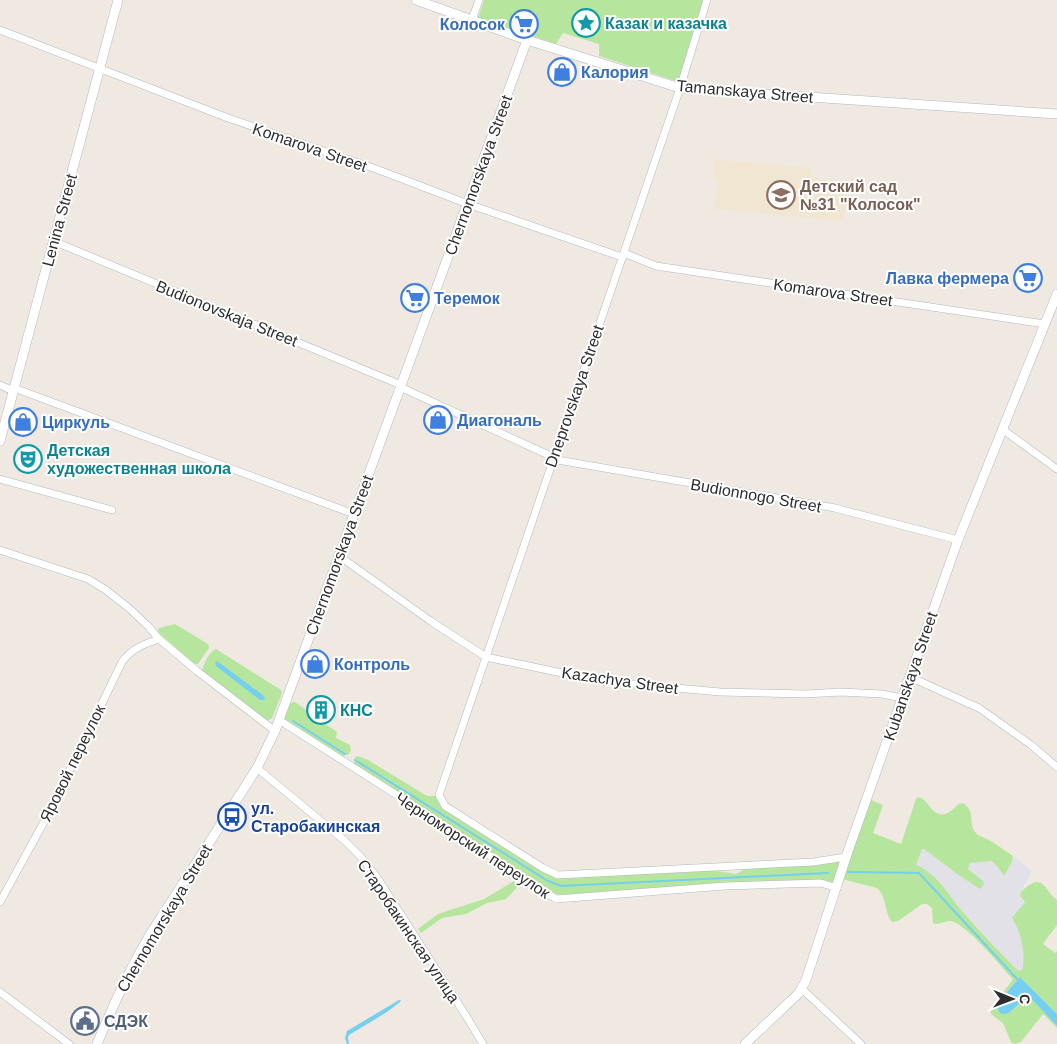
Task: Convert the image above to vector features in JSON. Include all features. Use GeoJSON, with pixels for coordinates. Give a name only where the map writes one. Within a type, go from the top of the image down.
{"type":"FeatureCollection","features":[{"type":"Feature","properties":{"kind":"street","name":"Lenina Street"},"geometry":{"type":"LineString","coordinates":[[0,441],[118,0]]}},
{"type":"Feature","properties":{"kind":"street","name":"Tamanskaya Street"},"geometry":{"type":"LineString","coordinates":[[416,0],[527,40],[680,88],[1057,114]]}},
{"type":"Feature","properties":{"kind":"street"},"geometry":{"type":"LineString","coordinates":[[472,20],[479,0]]}},
{"type":"Feature","properties":{"kind":"street","name":"Dneprovskaya Street"},"geometry":{"type":"LineString","coordinates":[[708,0],[680,88],[486,657],[438,792],[445,806],[543,868],[558,874],[574,875],[803,863],[846,857]]}},
{"type":"Feature","properties":{"kind":"street","name":"Komarova Street"},"geometry":{"type":"LineString","coordinates":[[0,30],[228,118],[376,169],[468,204],[656,266],[1045,324]]}},
{"type":"Feature","properties":{"kind":"street","name":"Chernomorskaya Street"},"geometry":{"type":"LineString","coordinates":[[97,1044],[121,987],[148,938],[257,768],[275,730],[527,40]]}},
{"type":"Feature","properties":{"kind":"street","name":"Budionovskaja Street"},"geometry":{"type":"LineString","coordinates":[[53,241],[400,386],[553,458]]}},
{"type":"Feature","properties":{"kind":"street","name":"Kubanskaya Street"},"geometry":{"type":"LineString","coordinates":[[745,1044],[802,989],[806,980],[846,857],[958,540],[1057,294]]}},
{"type":"Feature","properties":{"kind":"street"},"geometry":{"type":"LineString","coordinates":[[0,386],[354,514]]}},
{"type":"Feature","properties":{"kind":"street"},"geometry":{"type":"LineString","coordinates":[[1002,429],[1057,468]]}},
{"type":"Feature","properties":{"kind":"street","name":"Budionnogo Street"},"geometry":{"type":"LineString","coordinates":[[553,458],[819,505],[958,540]]}},
{"type":"Feature","properties":{"kind":"street"},"geometry":{"type":"LineString","coordinates":[[0,478],[112,510]]}},
{"type":"Feature","properties":{"kind":"street"},"geometry":{"type":"LineString","coordinates":[[0,550],[97,584],[130,609],[159,638],[197,671],[275,730]]}},
{"type":"Feature","properties":{"kind":"street","name":"Kazachya Street"},"geometry":{"type":"LineString","coordinates":[[339,556],[432,622],[486,657],[600,680],[720,692],[806,694],[840,692],[882,694],[902,698]]}},
{"type":"Feature","properties":{"kind":"street","name":"Яровой переулок"},"geometry":{"type":"LineString","coordinates":[[0,902],[50,811],[122,662],[126,656],[139,646],[159,638]]}},
{"type":"Feature","properties":{"kind":"street"},"geometry":{"type":"LineString","coordinates":[[910,677],[979,708],[1057,767]]}},
{"type":"Feature","properties":{"kind":"street","name":"Черноморский переулок"},"geometry":{"type":"LineString","coordinates":[[279,720],[556,899],[725,886],[821,883],[837,888]]}},
{"type":"Feature","properties":{"kind":"street","name":"Старобакинская улица"},"geometry":{"type":"LineString","coordinates":[[257,768],[345,841],[361,857],[378,879],[483,1044]]}},
{"type":"Feature","properties":{"kind":"street"},"geometry":{"type":"LineString","coordinates":[[802,989],[861,1044]]}},
{"type":"Feature","properties":{"kind":"street"},"geometry":{"type":"LineString","coordinates":[[0,992],[69,1044]]}},
{"type":"Feature","properties":{"kind":"shaded area","name":"Детский сад №31 \"Колосок\""},"geometry":{"type":"Polygon","coordinates":[[[713,159],[811,168],[810,177],[848,181],[844,221],[714,209],[719,181],[713,180],[713,159]]]}},
{"type":"Feature","properties":{"kind":"shaded area"},"geometry":{"type":"Polygon","coordinates":[[[922,849],[928,851],[980,889],[983,881],[968,869],[970,863],[992,861],[1004,876],[1012,862],[1013,856],[1032,871],[1020,896],[1025,903],[1017,925],[1022,940],[1024,963],[1021,971],[1017,970],[936,880],[916,865],[922,849]]]}},
{"type":"Feature","properties":{"kind":"green space"},"geometry":{"type":"Polygon","coordinates":[[[484,0],[705,0],[679,82],[599,56],[599,44],[563,33],[556,44],[478,18],[484,0]]]}},
{"type":"Feature","properties":{"kind":"green space"},"geometry":{"type":"Polygon","coordinates":[[[175,624],[208,644],[209,648],[198,664],[195,664],[159,633],[159,628],[175,624]]]}},
{"type":"Feature","properties":{"kind":"green space"},"geometry":{"type":"Polygon","coordinates":[[[216,649],[281,690],[282,693],[272,718],[267,720],[202,672],[207,659],[216,649]]]}},
{"type":"Feature","properties":{"kind":"green space"},"geometry":{"type":"Polygon","coordinates":[[[293,702],[337,732],[336,738],[350,745],[351,750],[349,754],[342,756],[284,720],[290,704],[293,702]]]}},
{"type":"Feature","properties":{"kind":"green space"},"geometry":{"type":"Polygon","coordinates":[[[358,756],[368,760],[427,796],[436,796],[440,803],[552,875],[710,870],[736,874],[747,868],[841,862],[834,883],[824,880],[724,883],[568,895],[556,894],[354,764],[355,757],[358,756]]]}},
{"type":"Feature","properties":{"kind":"green space"},"geometry":{"type":"Polygon","coordinates":[[[918,797],[922,798],[934,811],[941,814],[948,813],[963,803],[971,813],[975,832],[1013,856],[1012,862],[1004,876],[992,861],[970,863],[968,869],[983,881],[984,884],[980,889],[924,849],[922,849],[916,865],[923,868],[936,879],[969,919],[1017,970],[1021,971],[1023,967],[1023,948],[1020,935],[1012,918],[1025,902],[1020,896],[1021,892],[1034,883],[1039,882],[1057,900],[1057,925],[1043,944],[1055,953],[1057,951],[1057,1014],[1020,977],[1009,989],[999,1005],[1009,1013],[1028,994],[1057,1028],[1043,1014],[1021,1042],[1014,1044],[1011,1042],[1003,1023],[991,1014],[991,1009],[1013,979],[975,938],[958,924],[951,921],[933,923],[932,908],[927,904],[922,904],[898,921],[892,922],[877,888],[842,879],[869,799],[883,805],[873,833],[901,844],[918,797]]]}},
{"type":"Feature","properties":{"kind":"green space"},"geometry":{"type":"Polygon","coordinates":[[[519,878],[523,881],[506,899],[487,903],[466,914],[442,918],[421,933],[418,929],[438,914],[484,899],[519,878]]]}},
{"type":"Feature","properties":{"kind":"water"},"geometry":{"type":"Polygon","coordinates":[[[217,661],[264,696],[265,700],[260,700],[216,666],[215,663],[217,661]]]}},
{"type":"Feature","properties":{"kind":"water"},"geometry":{"type":"Polygon","coordinates":[[[1020,977],[1057,1014],[1057,1026],[1028,995],[1009,1013],[1000,1013],[998,1009],[1002,1000],[1020,977]]]}},
{"type":"Feature","properties":{"kind":"water"},"geometry":{"type":"Polygon","coordinates":[[[401,1000],[400,1002],[387,1012],[349,1035],[349,1044],[347,1044],[345,1038],[347,1031],[401,1000]]]}},
{"type":"Feature","properties":{"kind":"waterway"},"geometry":{"type":"LineString","coordinates":[[293,721],[345,754]]}},
{"type":"Feature","properties":{"kind":"waterway"},"geometry":{"type":"LineString","coordinates":[[355,760],[548,881],[561,886],[828,873]]}},
{"type":"Feature","properties":{"kind":"waterway"},"geometry":{"type":"LineString","coordinates":[[848,872],[919,873],[1019,981]]}},
{"type":"Feature","properties":{"kind":"place","name":"Казак и казачка"},"geometry":{"type":"Point","coordinates":[586,23]}},
{"type":"Feature","properties":{"kind":"place","name":"Колосок"},"geometry":{"type":"Point","coordinates":[524,24]}},
{"type":"Feature","properties":{"kind":"place","name":"Калория"},"geometry":{"type":"Point","coordinates":[562,72]}},
{"type":"Feature","properties":{"kind":"place","name":"Детский сад №31 \"Колосок\""},"geometry":{"type":"Point","coordinates":[781,195]}},
{"type":"Feature","properties":{"kind":"place","name":"Лавка фермера"},"geometry":{"type":"Point","coordinates":[1028,278]}},
{"type":"Feature","properties":{"kind":"place","name":"Теремок"},"geometry":{"type":"Point","coordinates":[415,298]}},
{"type":"Feature","properties":{"kind":"place","name":"Диагональ"},"geometry":{"type":"Point","coordinates":[438,420]}},
{"type":"Feature","properties":{"kind":"place","name":"Циркуль"},"geometry":{"type":"Point","coordinates":[23,422]}},
{"type":"Feature","properties":{"kind":"place","name":"Детская художественная школа"},"geometry":{"type":"Point","coordinates":[28,459]}},
{"type":"Feature","properties":{"kind":"place","name":"Контроль"},"geometry":{"type":"Point","coordinates":[315,664]}},
{"type":"Feature","properties":{"kind":"place","name":"КНС"},"geometry":{"type":"Point","coordinates":[321,710]}},
{"type":"Feature","properties":{"kind":"place","name":"ул. Старобакинская"},"geometry":{"type":"Point","coordinates":[232,817]}},
{"type":"Feature","properties":{"kind":"place","name":"СДЭК"},"geometry":{"type":"Point","coordinates":[85,1021]}}]}
